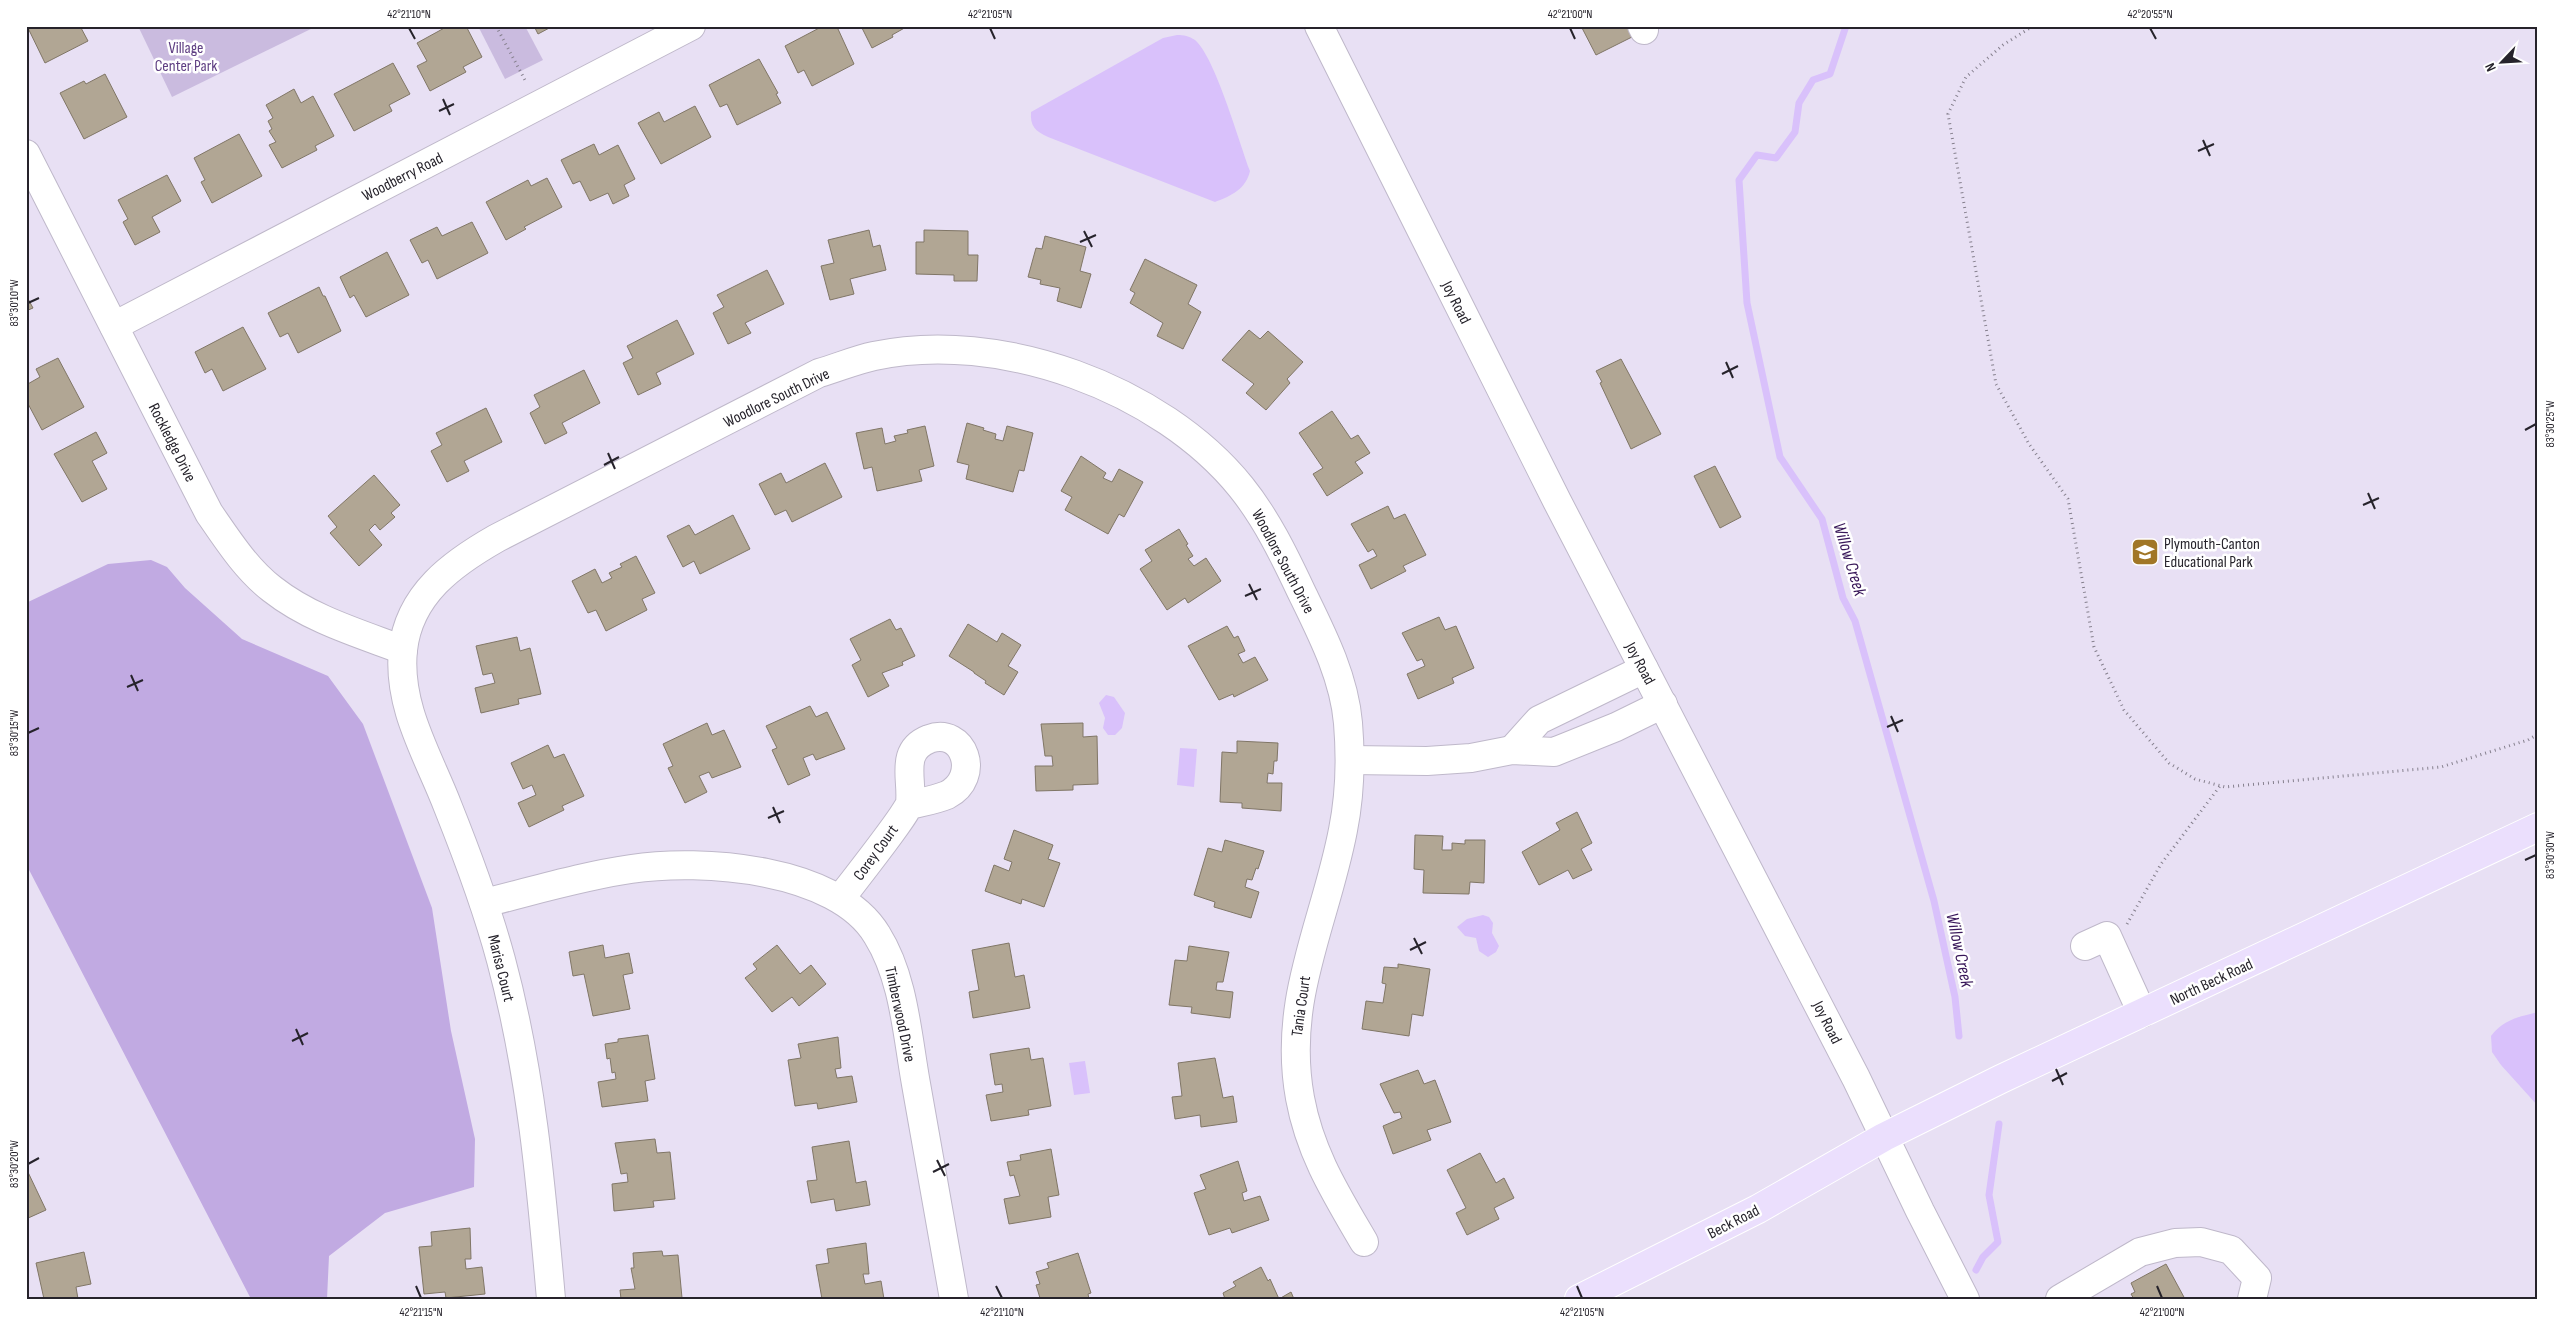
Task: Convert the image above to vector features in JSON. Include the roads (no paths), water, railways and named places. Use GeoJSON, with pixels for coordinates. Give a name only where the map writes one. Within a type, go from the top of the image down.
{"type":"FeatureCollection","features":[{"type":"Feature","properties":{"kind":"main road","name":"North Beck Road"},"geometry":{"type":"LineString","coordinates":[[1884,1137],[2142,1013],[2538,827]]}},
{"type":"Feature","properties":{"kind":"main road","name":"Beck Road"},"geometry":{"type":"LineString","coordinates":[[1579,1299],[1758,1209],[1884,1137]]}},
{"type":"Feature","properties":{"kind":"street","name":"Woodberry Road"},"geometry":{"type":"LineString","coordinates":[[114,326],[691,26]]}},
{"type":"Feature","properties":{"kind":"street","name":"Joy Road"},"geometry":{"type":"LineString","coordinates":[[1319,26],[1557,502],[1852,1070],[1965,1299]]}},
{"type":"Feature","properties":{"kind":"street","name":"Rockledge Drive"},"geometry":{"type":"LineString","coordinates":[[26,154],[209,512],[235,550],[271,589],[327,622],[403,650]]}},
{"type":"Feature","properties":{"kind":"street","name":"Woodlore South Drive"},"geometry":{"type":"LineString","coordinates":[[403,650],[408,628],[423,597],[442,574],[455,563],[498,538],[819,373],[873,356],[930,350],[985,354],[1049,367],[1124,395],[1152,410],[1185,432],[1240,485],[1263,517],[1329,651],[1348,718],[1350,760]]}},
{"type":"Feature","properties":{"kind":"street","name":"Marisa Court"},"geometry":{"type":"LineString","coordinates":[[403,650],[403,678],[411,718],[448,806],[484,903],[502,960],[529,1085],[538,1149],[551,1299]]}},
{"type":"Feature","properties":{"kind":"street"},"geometry":{"type":"LineString","coordinates":[[1512,750],[1538,720],[1644,668]]}},
{"type":"Feature","properties":{"kind":"street"},"geometry":{"type":"LineString","coordinates":[[1350,760],[1427,761],[1471,758],[1512,750],[1554,752],[1616,727],[1663,704]]}},
{"type":"Feature","properties":{"kind":"street","name":"Tania Court"},"geometry":{"type":"LineString","coordinates":[[1350,760],[1342,832],[1303,980],[1296,1016],[1295,1052],[1300,1100],[1322,1171],[1364,1242]]}},
{"type":"Feature","properties":{"kind":"street","name":"Corey Court"},"geometry":{"type":"LineString","coordinates":[[840,899],[910,804]]}},
{"type":"Feature","properties":{"kind":"street","name":"Timberwood Drive"},"geometry":{"type":"LineString","coordinates":[[484,903],[596,875],[633,868],[678,866],[755,872],[812,886],[840,899],[857,912],[876,932],[892,967],[901,1002],[954,1299]]}},
{"type":"Feature","properties":{"kind":"street"},"geometry":{"type":"LineString","coordinates":[[2085,946],[2107,936],[2142,1013]]}},
{"type":"Feature","properties":{"kind":"street"},"geometry":{"type":"LineString","coordinates":[[2060,1299],[2140,1252],[2175,1243],[2201,1242],[2231,1250],[2257,1278],[2252,1299]]}},
{"type":"Feature","properties":{"kind":"waterway","name":"Willow Creek"},"geometry":{"type":"LineString","coordinates":[[1846,26],[1830,74],[1813,80],[1799,103],[1795,132],[1776,158],[1757,155],[1739,180],[1747,303],[1780,457],[1822,519],[1843,598],[1855,621],[1934,901],[1955,997],[1959,1036]]}},
{"type":"Feature","properties":{"kind":"waterway","name":"Willow Creek"},"geometry":{"type":"LineString","coordinates":[[1976,1270],[1983,1257],[1998,1242],[1989,1195],[1999,1124]]}},
{"type":"Feature","properties":{"kind":"place","name":"Plymouth-Canton Educational Park"},"geometry":{"type":"Point","coordinates":[2145,552]}},
{"type":"Feature","properties":{"kind":"park label","name":"Village Center Park"},"geometry":{"type":"Point","coordinates":[186,56]}}]}
